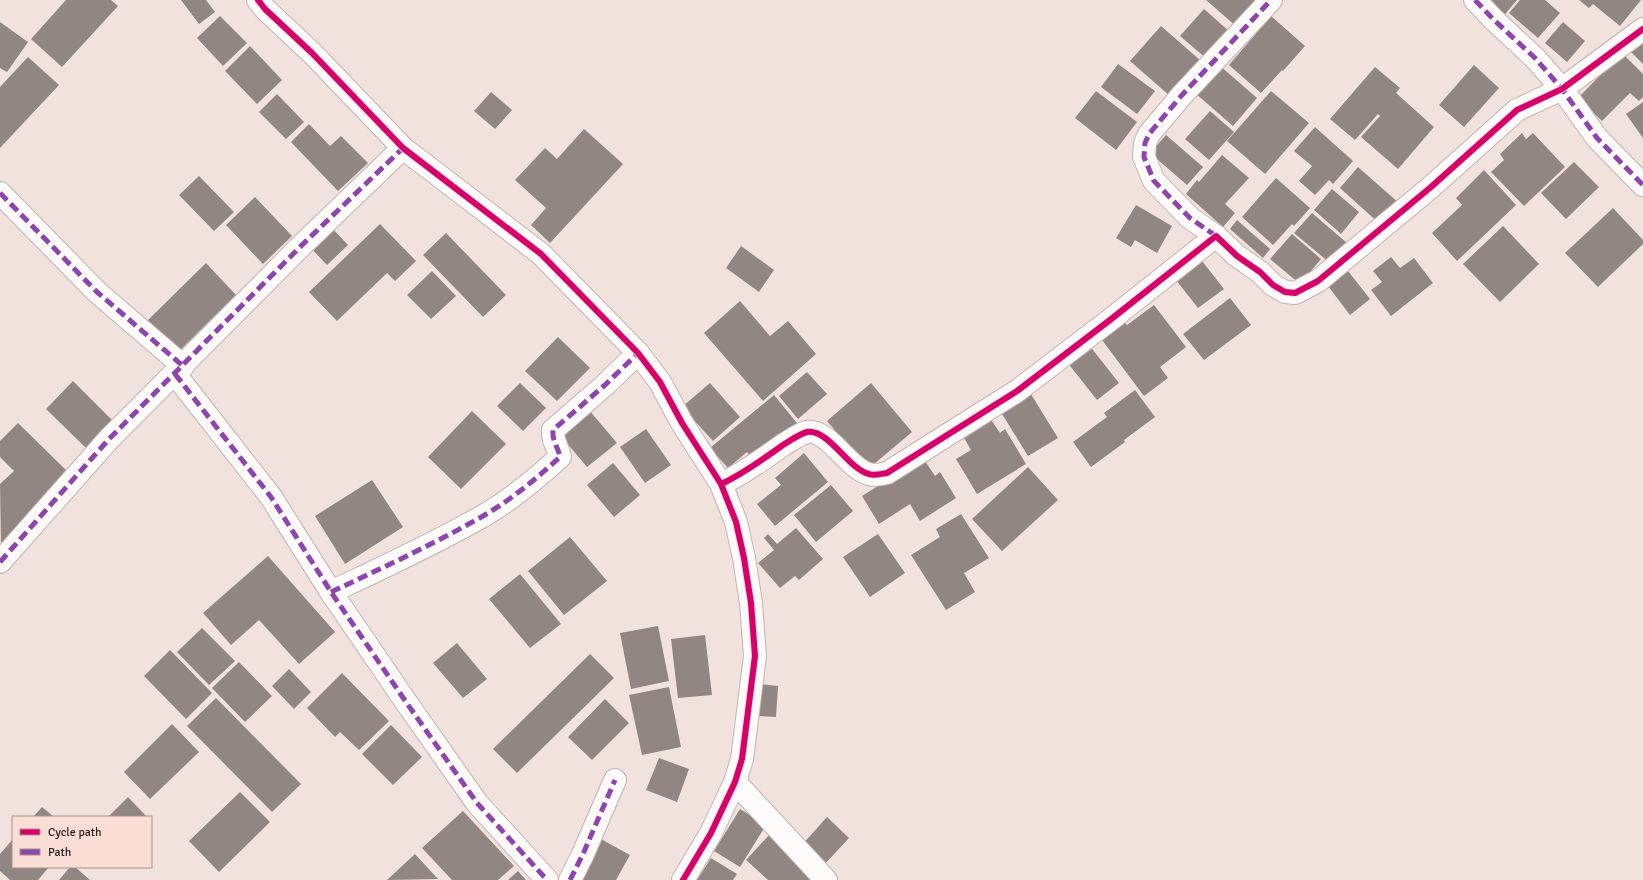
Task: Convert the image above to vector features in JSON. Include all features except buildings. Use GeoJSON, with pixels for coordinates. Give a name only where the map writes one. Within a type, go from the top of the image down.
{"type":"FeatureCollection","features":[{"type":"Feature","properties":{"kind":"street"},"geometry":{"type":"LineString","coordinates":[[258,0],[265,9],[312,53],[392,158],[541,254],[632,358],[660,382],[682,423],[721,484],[736,522],[744,558],[751,602],[755,656],[742,759],[735,782],[711,833],[683,880]]}},
{"type":"Feature","properties":{"kind":"street"},"geometry":{"type":"LineString","coordinates":[[1270,0],[1182,95],[1149,134],[1145,143],[1144,158],[1154,181],[1190,218],[1216,236],[1237,256],[1260,272],[1273,285],[1285,292],[1294,293],[1318,281],[1431,188],[1518,110],[1562,89],[1643,29]]}},
{"type":"Feature","properties":{"kind":"street"},"geometry":{"type":"LineString","coordinates":[[1475,0],[1535,58],[1562,89],[1597,138],[1643,185]]}},
{"type":"Feature","properties":{"kind":"street"},"geometry":{"type":"LineString","coordinates":[[0,562],[109,439],[303,244],[392,158]]}},
{"type":"Feature","properties":{"kind":"street"},"geometry":{"type":"LineString","coordinates":[[0,193],[97,292],[179,370],[271,497],[331,592],[477,803],[547,880]]}},
{"type":"Feature","properties":{"kind":"street"},"geometry":{"type":"LineString","coordinates":[[721,484],[735,478],[795,438],[807,432],[814,432],[822,436],[864,472],[878,475],[887,473],[1016,391],[1110,320],[1216,236]]}},
{"type":"Feature","properties":{"kind":"street"},"geometry":{"type":"LineString","coordinates":[[331,592],[410,555],[484,515],[537,478],[560,457],[559,450],[552,439],[553,430],[605,385],[632,358]]}},
{"type":"Feature","properties":{"kind":"street"},"geometry":{"type":"LineString","coordinates":[[570,880],[615,780]]}},
{"type":"Feature","properties":{"kind":"street"},"geometry":{"type":"LineString","coordinates":[[735,782],[826,880]]}},
{"type":"Feature","properties":{"kind":"marked path"},"geometry":{"type":"LineString","coordinates":[[1216,236],[1190,218],[1154,181],[1144,157],[1145,143],[1149,134],[1182,95],[1271,0]]}},
{"type":"Feature","properties":{"kind":"marked path"},"geometry":{"type":"LineString","coordinates":[[1475,0],[1535,58],[1562,89],[1597,138],[1643,185]]}},
{"type":"Feature","properties":{"kind":"marked path"},"geometry":{"type":"LineString","coordinates":[[0,562],[109,439],[303,244],[403,148]]}},
{"type":"Feature","properties":{"kind":"marked path"},"geometry":{"type":"LineString","coordinates":[[0,193],[97,292],[183,366]]}},
{"type":"Feature","properties":{"kind":"marked path"},"geometry":{"type":"LineString","coordinates":[[331,592],[408,556],[504,503],[560,457],[553,438],[553,430],[605,385],[638,353]]}},
{"type":"Feature","properties":{"kind":"marked path"},"geometry":{"type":"LineString","coordinates":[[175,374],[271,497],[331,592],[477,803],[547,880]]}},
{"type":"Feature","properties":{"kind":"marked path"},"geometry":{"type":"LineString","coordinates":[[570,880],[615,780]]}},
{"type":"Feature","properties":{"kind":"cycle path"},"geometry":{"type":"LineString","coordinates":[[258,0],[265,9],[312,53],[403,148],[541,254],[638,353],[660,382],[682,423],[721,484],[736,522],[744,558],[751,603],[755,656],[742,759],[735,782],[711,833],[683,880]]}},
{"type":"Feature","properties":{"kind":"cycle path"},"geometry":{"type":"LineString","coordinates":[[721,484],[745,471],[801,434],[807,432],[815,433],[823,437],[861,471],[874,475],[887,473],[1017,391],[1216,236],[1237,256],[1260,272],[1273,285],[1285,292],[1295,293],[1318,281],[1431,187],[1517,110],[1562,89],[1643,29]]}}]}
